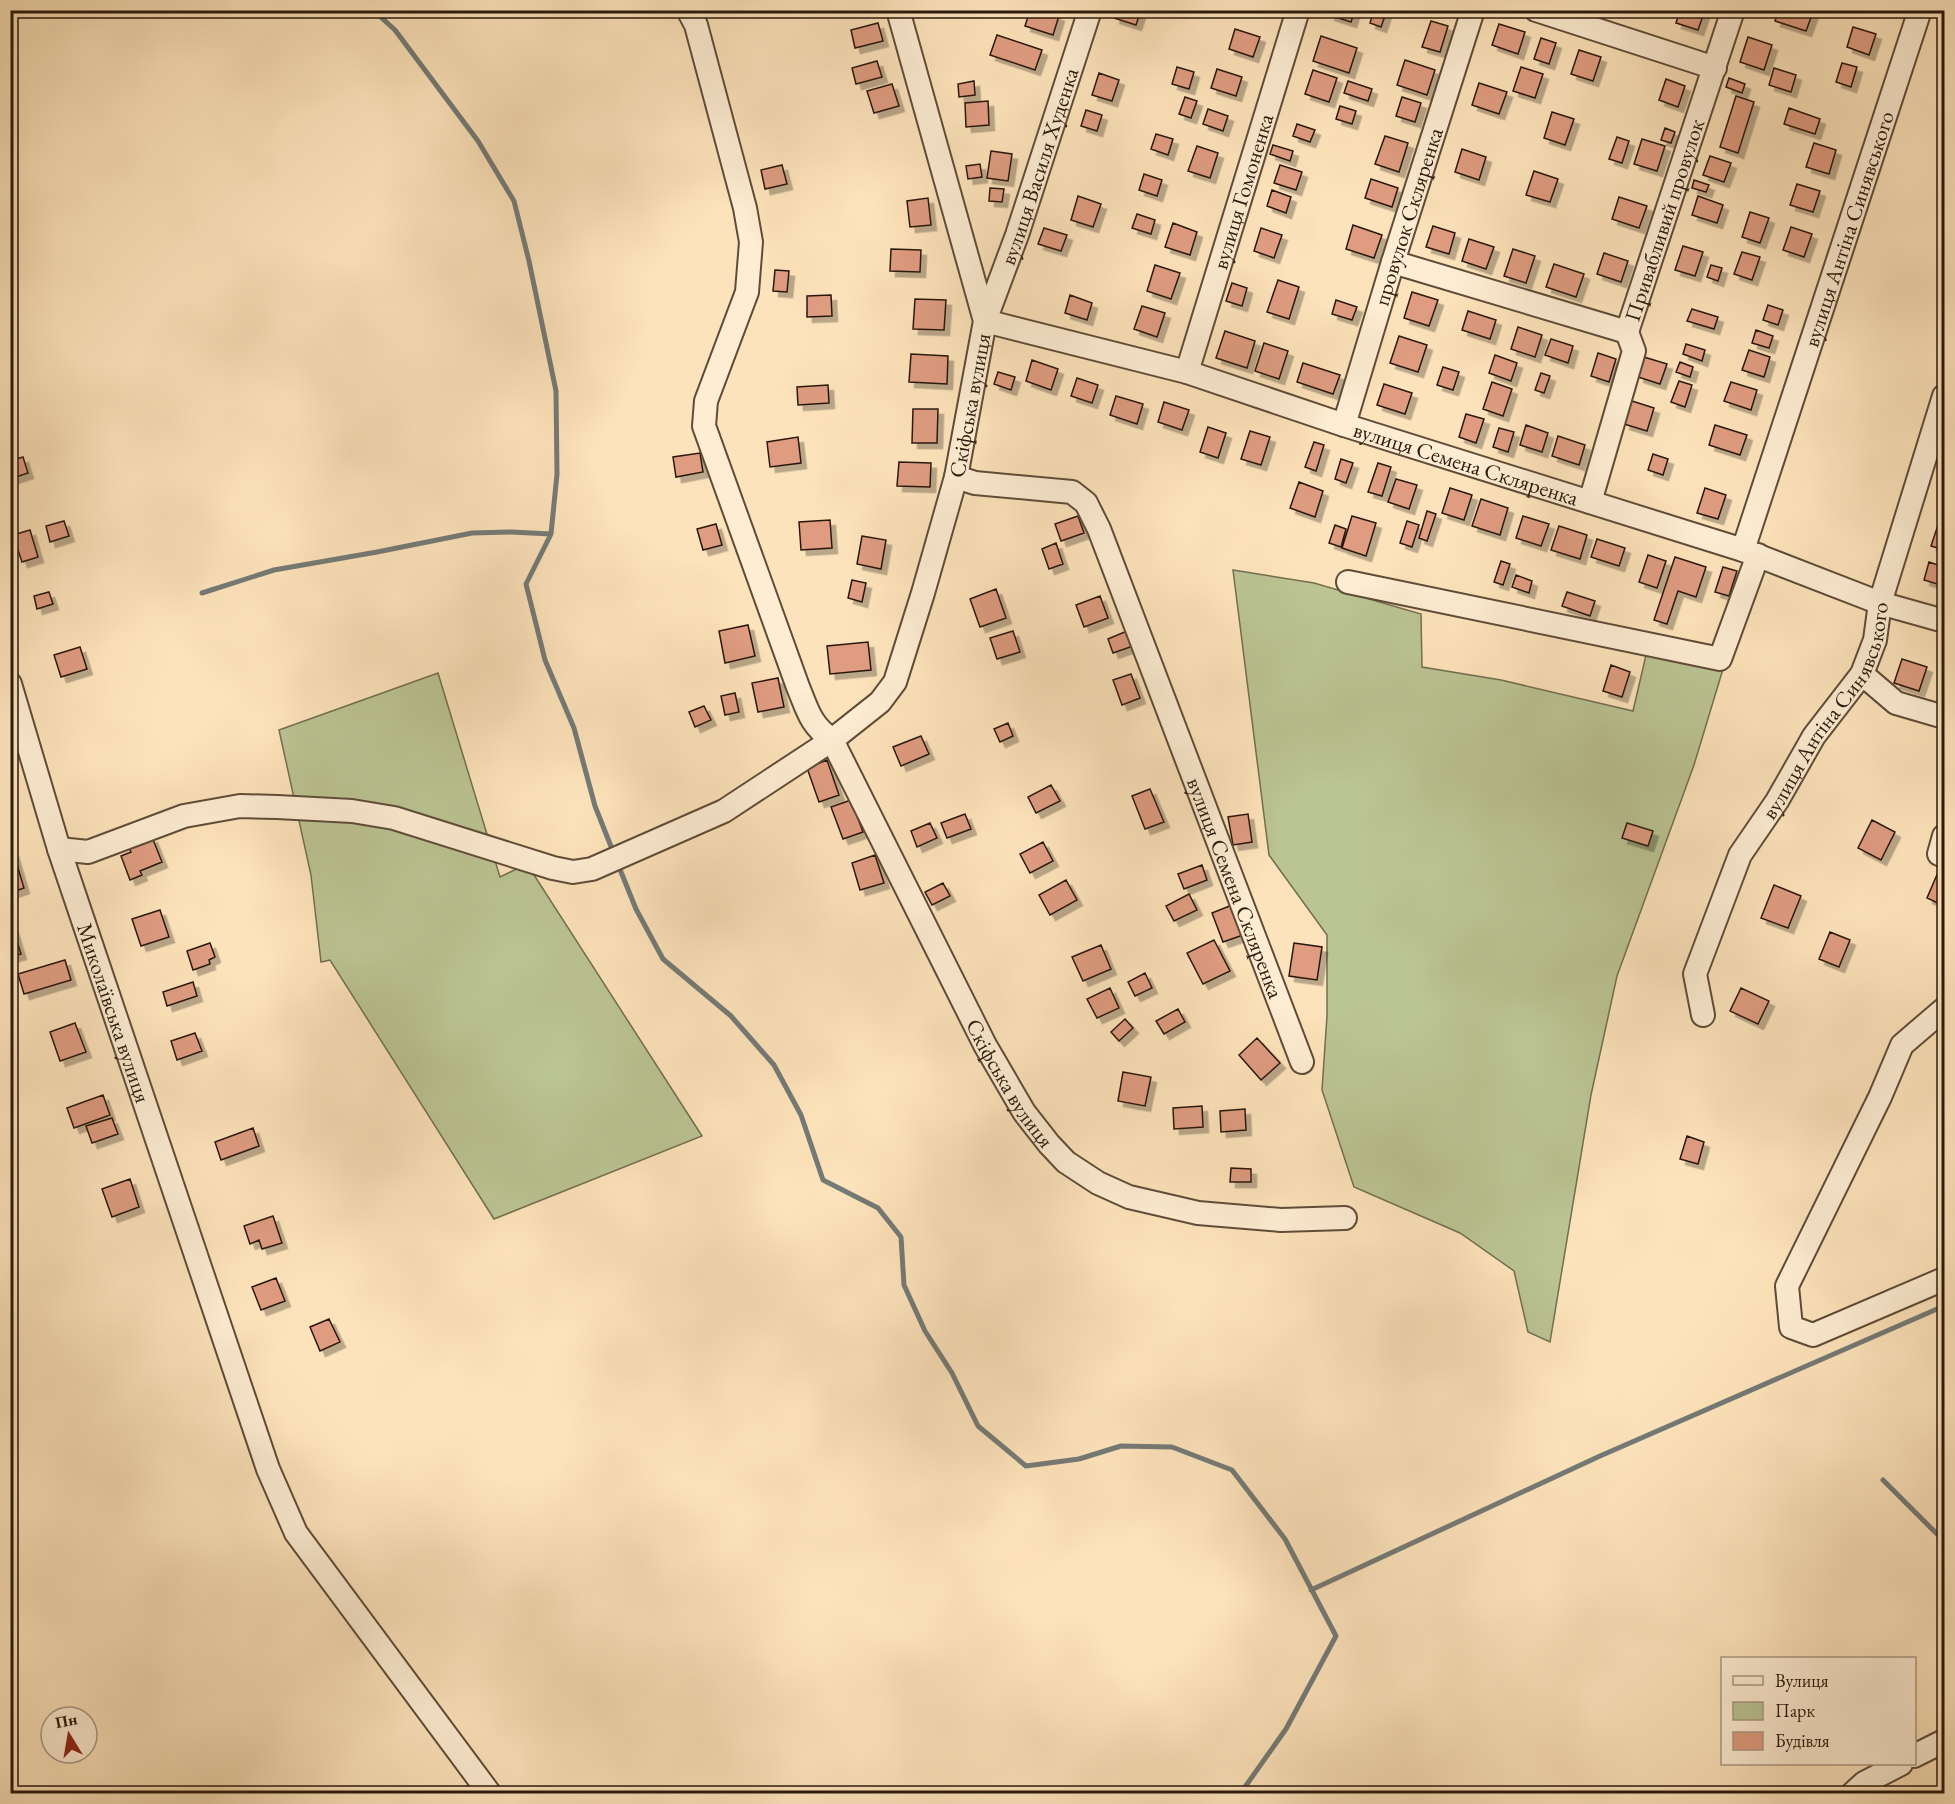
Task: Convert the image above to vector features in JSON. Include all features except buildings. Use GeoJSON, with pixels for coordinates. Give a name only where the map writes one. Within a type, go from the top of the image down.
{"type":"FeatureCollection","features":[{"type":"Feature","properties":{"kind":"street","name":"Скіфська вулиця"},"geometry":{"type":"LineString","coordinates":[[688,10],[696,26],[746,208],[751,242],[747,292],[706,401],[704,426],[798,687],[813,722],[818,730],[832,740],[985,1045],[1024,1112],[1049,1144],[1066,1162],[1098,1183],[1129,1197],[1198,1213],[1281,1220],[1345,1218]]}},
{"type":"Feature","properties":{"kind":"street","name":"Скіфська вулиця"},"geometry":{"type":"LineString","coordinates":[[59,849],[88,852],[184,816],[240,806],[277,807],[352,811],[394,818],[552,868],[573,872],[592,869],[724,811],[832,740],[880,702],[895,682],[956,477],[985,321],[898,10]]}},
{"type":"Feature","properties":{"kind":"street","name":"вулиця Василя Худенка"},"geometry":{"type":"LineString","coordinates":[[985,321],[1017,235],[1090,10]]}},
{"type":"Feature","properties":{"kind":"street","name":"вулиця Гомоненка"},"geometry":{"type":"LineString","coordinates":[[1187,372],[1298,10]]}},
{"type":"Feature","properties":{"kind":"street","name":"провулок Скляренка"},"geometry":{"type":"LineString","coordinates":[[1344,425],[1473,10]]}},
{"type":"Feature","properties":{"kind":"street"},"geometry":{"type":"LineString","coordinates":[[1536,10],[1715,68]]}},
{"type":"Feature","properties":{"kind":"street","name":"Привабливий провулок"},"geometry":{"type":"LineString","coordinates":[[1393,262],[1627,332],[1734,10]]}},
{"type":"Feature","properties":{"kind":"street","name":"вулиця Антіна Синявського"},"geometry":{"type":"LineString","coordinates":[[1348,582],[1720,659],[1750,553],[1920,10]]}},
{"type":"Feature","properties":{"kind":"street","name":"вулиця Семена Скляренка"},"geometry":{"type":"LineString","coordinates":[[985,321],[1187,372],[1344,425],[1750,553],[1880,603],[1944,621]]}},
{"type":"Feature","properties":{"kind":"street"},"geometry":{"type":"LineString","coordinates":[[1590,502],[1634,351],[1627,332]]}},
{"type":"Feature","properties":{"kind":"street","name":"вулиця Антіна Синявського"},"geometry":{"type":"LineString","coordinates":[[1703,1015],[1695,974],[1740,855],[1777,801],[1814,736],[1862,674],[1875,640],[1880,603],[1944,396]]}},
{"type":"Feature","properties":{"kind":"street","name":"вулиця Семена Скляренка"},"geometry":{"type":"LineString","coordinates":[[956,477],[975,483],[1072,492],[1086,504],[1099,529],[1302,1062]]}},
{"type":"Feature","properties":{"kind":"street"},"geometry":{"type":"LineString","coordinates":[[1862,674],[1896,703],[1944,717]]}},
{"type":"Feature","properties":{"kind":"street","name":"Миколаївська вулиця"},"geometry":{"type":"LineString","coordinates":[[10,684],[59,849],[268,1469],[296,1533],[490,1794]]}},
{"type":"Feature","properties":{"kind":"street"},"geometry":{"type":"LineString","coordinates":[[1944,836],[1938,854],[1944,856]]}},
{"type":"Feature","properties":{"kind":"street"},"geometry":{"type":"LineString","coordinates":[[1944,1009],[1902,1045],[1880,1097],[1787,1286],[1791,1327],[1813,1335],[1944,1279]]}},
{"type":"Feature","properties":{"kind":"street"},"geometry":{"type":"LineString","coordinates":[[1916,1755],[1944,1741]]}},
{"type":"Feature","properties":{"kind":"street"},"geometry":{"type":"LineString","coordinates":[[1852,1794],[1864,1783],[1899,1765]]}},
{"type":"Feature","properties":{"kind":"green space"},"geometry":{"type":"Polygon","coordinates":[[[1233,570],[1314,583],[1421,614],[1422,667],[1501,680],[1633,711],[1646,655],[1723,669],[1694,765],[1617,976],[1591,1095],[1550,1342],[1528,1332],[1514,1271],[1460,1233],[1354,1187],[1322,1090],[1327,1016],[1327,935],[1269,855],[1233,570]]]}},
{"type":"Feature","properties":{"kind":"green space"},"geometry":{"type":"Polygon","coordinates":[[[438,673],[500,877],[527,864],[702,1136],[494,1219],[330,960],[321,962],[311,875],[279,730],[438,673]]]}},
{"type":"Feature","properties":{"kind":"waterway"},"geometry":{"type":"LineString","coordinates":[[373,10],[395,30],[478,141],[514,201],[556,391],[557,474],[551,534],[526,584],[545,660],[574,728],[595,806],[614,854]]}},
{"type":"Feature","properties":{"kind":"waterway"},"geometry":{"type":"LineString","coordinates":[[202,593],[274,570],[472,533],[551,534]]}},
{"type":"Feature","properties":{"kind":"waterway"},"geometry":{"type":"LineString","coordinates":[[617,862],[636,909],[663,959],[731,1016],[774,1065],[801,1115],[823,1180],[878,1208],[901,1237],[904,1285],[925,1331],[952,1373],[978,1426],[1026,1466],[1079,1459],[1121,1446],[1172,1447],[1232,1470],[1285,1539],[1336,1636],[1286,1729],[1240,1794]]}},
{"type":"Feature","properties":{"kind":"waterway"},"geometry":{"type":"LineString","coordinates":[[1311,1590],[1600,1456],[1944,1306]]}},
{"type":"Feature","properties":{"kind":"waterway"},"geometry":{"type":"LineString","coordinates":[[1883,1480],[1944,1541]]}}]}
